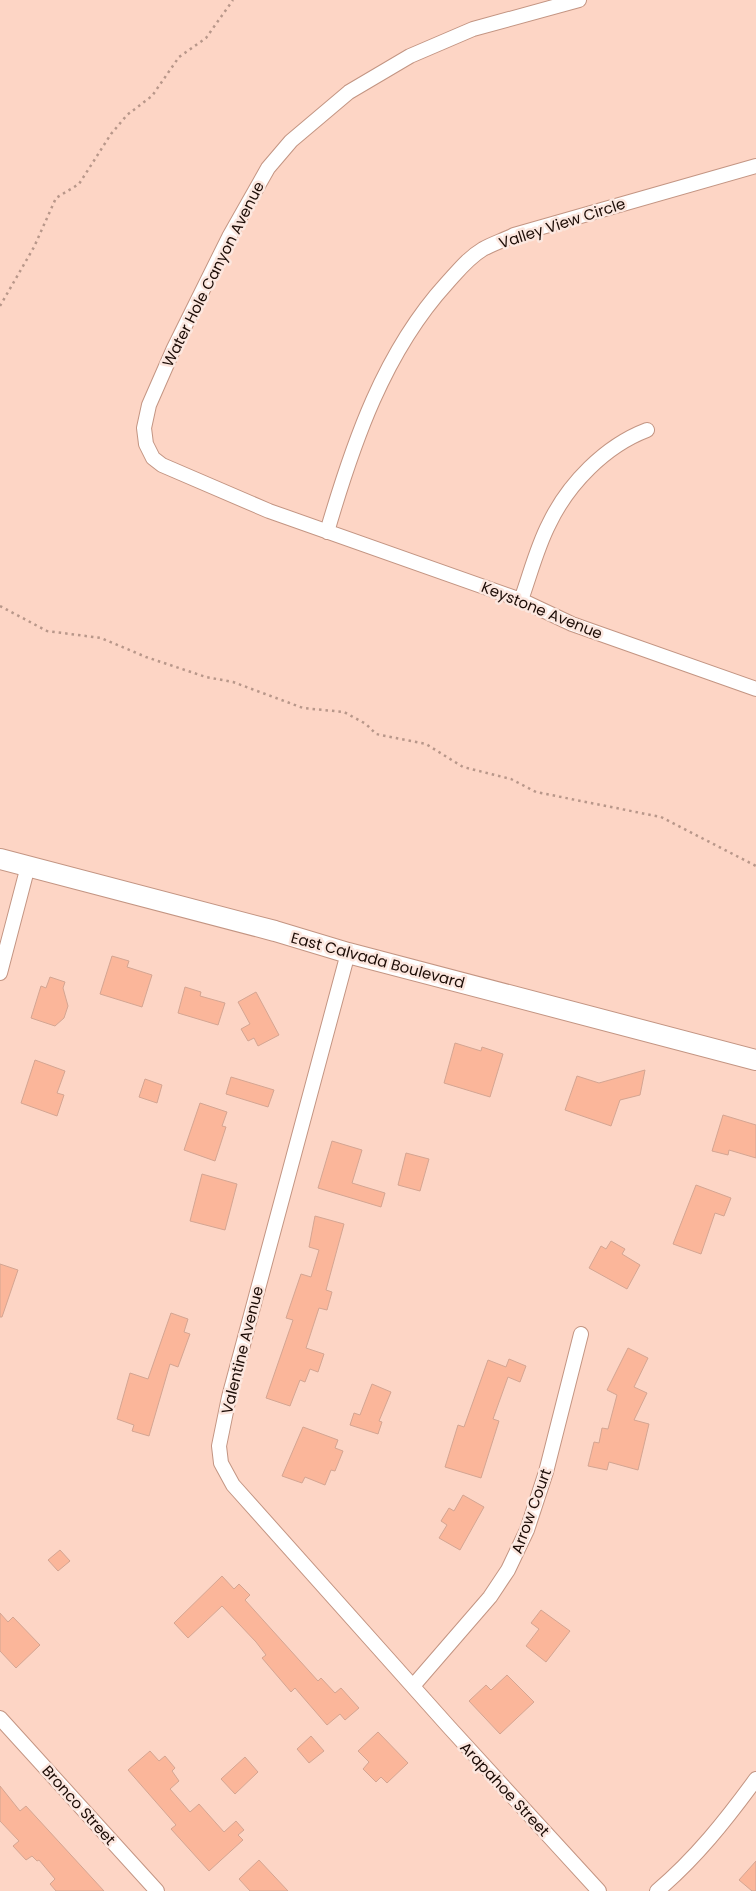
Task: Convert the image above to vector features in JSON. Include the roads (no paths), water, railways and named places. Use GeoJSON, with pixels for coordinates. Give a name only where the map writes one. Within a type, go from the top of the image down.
{"type":"FeatureCollection","features":[{"type":"Feature","properties":{"kind":"main road","name":"East Calvada Boulevard"},"geometry":{"type":"LineString","coordinates":[[0,859],[756,1060]]}},
{"type":"Feature","properties":{"kind":"street","name":"Water Hole Canyon Avenue"},"geometry":{"type":"LineString","coordinates":[[327,532],[260,507],[162,465],[153,458],[146,444],[144,428],[149,405],[174,348],[229,237],[268,168],[291,141],[312,121],[349,92],[410,56],[473,29],[579,0]]}},
{"type":"Feature","properties":{"kind":"street","name":"Valley View Circle"},"geometry":{"type":"LineString","coordinates":[[327,532],[344,472],[373,400],[401,343],[424,308],[465,262],[483,249],[514,235],[756,166]]}},
{"type":"Feature","properties":{"kind":"street"},"geometry":{"type":"LineString","coordinates":[[521,600],[548,525],[564,497],[614,446],[647,430]]}},
{"type":"Feature","properties":{"kind":"street","name":"Keystone Avenue"},"geometry":{"type":"LineString","coordinates":[[327,532],[521,600],[572,624],[756,689]]}},
{"type":"Feature","properties":{"kind":"street"},"geometry":{"type":"LineString","coordinates":[[0,973],[28,866]]}},
{"type":"Feature","properties":{"kind":"street","name":"Valentine Avenue"},"geometry":{"type":"LineString","coordinates":[[348,953],[232,1387],[219,1446],[221,1463],[233,1485],[413,1686]]}},
{"type":"Feature","properties":{"kind":"street","name":"Arrow Court"},"geometry":{"type":"LineString","coordinates":[[413,1686],[490,1597],[508,1570],[528,1530],[546,1472],[581,1334]]}},
{"type":"Feature","properties":{"kind":"street","name":"Arapahoe Street"},"geometry":{"type":"LineString","coordinates":[[413,1686],[599,1891]]}},
{"type":"Feature","properties":{"kind":"street","name":"Bronco Street"},"geometry":{"type":"LineString","coordinates":[[0,1718],[157,1891]]}},
{"type":"Feature","properties":{"kind":"street"},"geometry":{"type":"LineString","coordinates":[[657,1891],[683,1869],[719,1830],[756,1779]]}}]}
